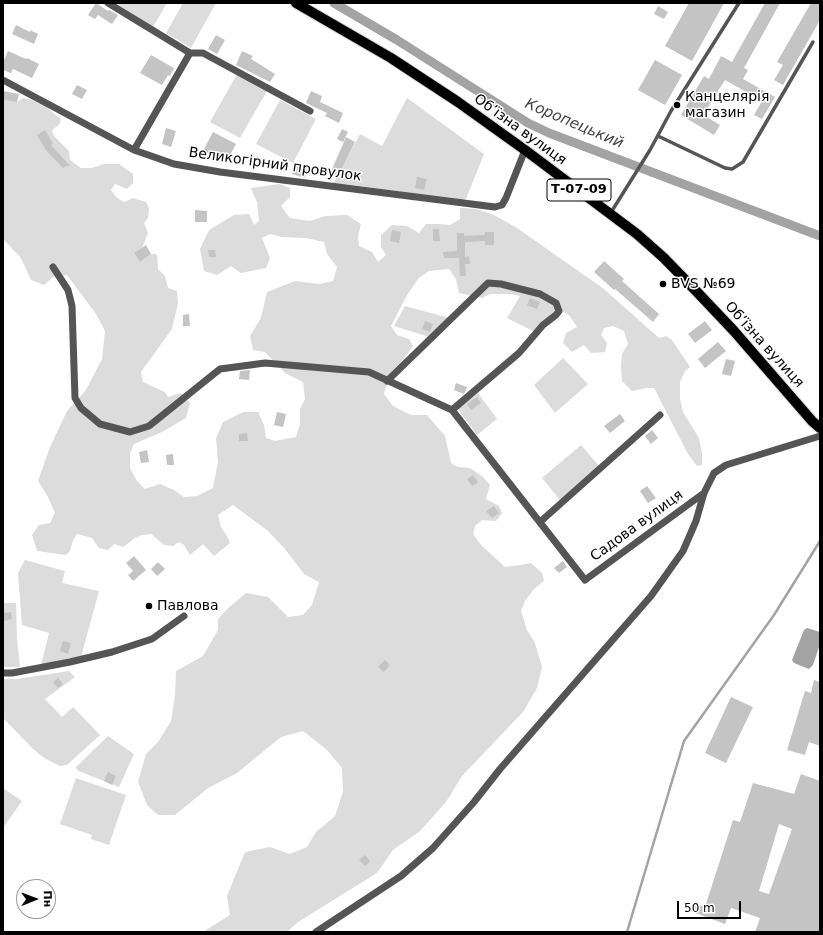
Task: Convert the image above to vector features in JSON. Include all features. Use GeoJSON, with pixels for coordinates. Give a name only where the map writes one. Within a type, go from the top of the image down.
{"type":"FeatureCollection","features":[{"type":"Feature","properties":{"kind":"main road","name":"Обʼїзна вулиця"},"geometry":{"type":"LineString","coordinates":[[296,3],[391,58],[458,102],[610,214],[664,258],[734,331],[812,421],[820,428]]}},
{"type":"Feature","properties":{"kind":"street"},"geometry":{"type":"LineString","coordinates":[[108,3],[190,53],[203,53],[310,111]]}},
{"type":"Feature","properties":{"kind":"street"},"geometry":{"type":"LineString","coordinates":[[134,150],[190,53]]}},
{"type":"Feature","properties":{"kind":"street","name":"Великогірний провулок"},"geometry":{"type":"LineString","coordinates":[[3,80],[134,150],[174,164],[220,172],[495,207],[502,205],[506,198],[525,150]]}},
{"type":"Feature","properties":{"kind":"street"},"geometry":{"type":"LineString","coordinates":[[53,267],[68,290],[72,306],[75,398],[81,408],[100,424],[130,432],[150,426],[220,369],[265,363],[369,372],[452,410],[540,522],[660,415]]}},
{"type":"Feature","properties":{"kind":"street"},"geometry":{"type":"LineString","coordinates":[[387,381],[488,283],[501,284],[540,294],[556,303],[559,311],[543,325],[520,353],[452,410]]}},
{"type":"Feature","properties":{"kind":"street"},"geometry":{"type":"LineString","coordinates":[[316,932],[401,876],[434,848],[474,802],[500,769],[651,596],[683,551],[696,521],[704,493],[714,473],[726,465],[820,436]]}},
{"type":"Feature","properties":{"kind":"street","name":"Садова вулиця"},"geometry":{"type":"LineString","coordinates":[[540,522],[585,580],[704,493]]}},
{"type":"Feature","properties":{"kind":"street"},"geometry":{"type":"LineString","coordinates":[[3,673],[12,673],[70,662],[112,652],[152,639],[184,616]]}},
{"type":"Feature","properties":{"kind":"lane"},"geometry":{"type":"LineString","coordinates":[[610,214],[658,136],[671,111],[739,3]]}},
{"type":"Feature","properties":{"kind":"lane"},"geometry":{"type":"LineString","coordinates":[[658,136],[725,168],[732,169],[743,162],[813,42]]}},
{"type":"Feature","properties":{"kind":"shaded area"},"geometry":{"type":"Polygon","coordinates":[[[120,3],[167,3],[153,27],[119,5],[120,3]]]}},
{"type":"Feature","properties":{"kind":"shaded area"},"geometry":{"type":"Polygon","coordinates":[[[183,3],[216,3],[191,48],[166,33],[183,3]]]}},
{"type":"Feature","properties":{"kind":"shaded area"},"geometry":{"type":"Polygon","coordinates":[[[237,74],[267,91],[240,138],[210,122],[237,74]]]}},
{"type":"Feature","properties":{"kind":"shaded area"},"geometry":{"type":"Polygon","coordinates":[[[23,98],[32,100],[46,107],[61,119],[59,125],[52,130],[54,136],[69,151],[70,160],[81,168],[92,168],[104,164],[119,164],[133,174],[133,183],[127,189],[115,184],[111,190],[117,198],[124,202],[133,198],[146,202],[149,209],[148,218],[144,223],[148,233],[142,248],[134,253],[140,262],[151,254],[157,254],[158,269],[165,276],[168,288],[177,291],[178,303],[172,329],[141,372],[143,382],[165,392],[168,397],[181,393],[190,403],[186,418],[162,432],[134,444],[130,453],[130,468],[137,481],[145,489],[160,484],[174,490],[184,497],[197,496],[213,488],[218,462],[216,438],[223,422],[243,412],[258,412],[264,425],[266,438],[275,441],[296,437],[300,424],[300,409],[305,399],[303,382],[285,373],[265,352],[253,350],[250,336],[261,318],[267,292],[295,281],[319,284],[333,281],[337,267],[327,254],[324,242],[306,238],[282,237],[270,234],[262,238],[270,258],[266,268],[241,273],[231,266],[217,275],[204,271],[200,249],[209,230],[234,215],[249,214],[254,225],[259,221],[257,202],[251,188],[279,184],[290,188],[290,197],[281,206],[290,218],[310,221],[325,216],[347,215],[361,224],[358,236],[359,246],[372,252],[378,262],[386,255],[381,247],[381,235],[392,225],[407,226],[419,233],[426,224],[450,225],[460,219],[460,208],[476,209],[494,215],[517,228],[604,289],[659,338],[666,336],[672,340],[690,367],[685,371],[680,382],[680,399],[683,412],[699,438],[702,453],[702,465],[697,466],[688,454],[654,388],[632,391],[622,381],[622,354],[628,344],[624,331],[613,326],[604,328],[601,335],[607,343],[605,352],[591,353],[584,345],[572,352],[563,343],[566,333],[577,327],[569,315],[555,307],[555,312],[533,331],[507,318],[520,296],[510,294],[490,294],[482,298],[459,293],[456,279],[449,269],[429,271],[419,278],[407,295],[391,326],[397,335],[409,339],[413,346],[403,360],[390,373],[384,394],[393,406],[411,415],[427,415],[445,436],[451,463],[458,467],[470,468],[482,476],[490,485],[486,499],[499,506],[502,513],[496,521],[482,520],[475,526],[473,534],[482,546],[505,567],[531,563],[542,573],[544,581],[534,589],[525,601],[521,611],[527,630],[535,643],[542,667],[537,688],[523,712],[462,776],[446,802],[420,831],[393,850],[377,873],[298,922],[287,932],[205,932],[230,915],[227,896],[245,852],[270,847],[290,854],[307,847],[316,832],[335,816],[343,792],[342,768],[327,750],[303,731],[281,737],[237,773],[208,788],[175,815],[158,815],[147,805],[138,782],[146,754],[158,742],[171,721],[175,696],[176,671],[203,656],[218,630],[218,619],[227,609],[246,593],[268,597],[288,617],[303,615],[312,605],[319,582],[304,574],[285,549],[268,531],[233,505],[218,515],[221,527],[230,543],[214,556],[203,544],[190,555],[184,545],[179,542],[173,546],[164,545],[151,534],[142,535],[135,538],[123,547],[114,544],[108,550],[99,548],[92,538],[77,534],[73,540],[70,551],[66,555],[37,551],[32,535],[39,525],[50,523],[55,513],[48,497],[38,481],[50,447],[67,411],[86,390],[102,359],[105,331],[96,314],[67,275],[53,277],[44,285],[31,280],[21,258],[3,239],[3,100],[17,102],[23,98]]]}},
{"type":"Feature","properties":{"kind":"shaded area"},"geometry":{"type":"Polygon","coordinates":[[[407,98],[484,154],[466,199],[461,200],[353,185],[333,184],[360,134],[382,146],[407,98]]]}},
{"type":"Feature","properties":{"kind":"shaded area"},"geometry":{"type":"Polygon","coordinates":[[[280,100],[316,119],[293,163],[256,144],[280,100]]]}},
{"type":"Feature","properties":{"kind":"shaded area"},"geometry":{"type":"Polygon","coordinates":[[[405,306],[449,318],[429,337],[394,326],[405,306]]]}},
{"type":"Feature","properties":{"kind":"shaded area"},"geometry":{"type":"Polygon","coordinates":[[[563,358],[588,384],[555,413],[534,385],[563,358]]]}},
{"type":"Feature","properties":{"kind":"shaded area"},"geometry":{"type":"Polygon","coordinates":[[[478,393],[497,419],[477,435],[458,409],[478,393]]]}},
{"type":"Feature","properties":{"kind":"shaded area"},"geometry":{"type":"Polygon","coordinates":[[[581,445],[599,466],[560,500],[542,478],[581,445]]]}},
{"type":"Feature","properties":{"kind":"shaded area"},"geometry":{"type":"Polygon","coordinates":[[[25,560],[65,571],[62,583],[99,591],[81,657],[41,665],[49,633],[22,625],[18,573],[25,560]]]}},
{"type":"Feature","properties":{"kind":"shaded area"},"geometry":{"type":"Polygon","coordinates":[[[3,603],[16,603],[17,639],[20,667],[3,667],[3,603]]]}},
{"type":"Feature","properties":{"kind":"shaded area"},"geometry":{"type":"Polygon","coordinates":[[[807,628],[820,632],[820,644],[813,665],[809,669],[794,663],[792,660],[804,630],[807,628]]]}},
{"type":"Feature","properties":{"kind":"shaded area"},"geometry":{"type":"Polygon","coordinates":[[[69,671],[75,677],[45,699],[62,717],[73,707],[100,735],[67,765],[60,766],[44,758],[32,748],[3,718],[3,679],[17,679],[69,671]]]}},
{"type":"Feature","properties":{"kind":"shaded area"},"geometry":{"type":"Polygon","coordinates":[[[108,736],[134,754],[119,787],[81,772],[77,770],[76,767],[108,736]]]}},
{"type":"Feature","properties":{"kind":"shaded area"},"geometry":{"type":"Polygon","coordinates":[[[76,778],[126,795],[109,845],[91,839],[92,835],[60,824],[76,778]]]}},
{"type":"Feature","properties":{"kind":"shaded area"},"geometry":{"type":"Polygon","coordinates":[[[3,788],[22,801],[3,828],[3,788]]]}},
{"type":"Feature","properties":{"kind":"building"},"geometry":{"type":"Polygon","coordinates":[[[96,3],[108,11],[109,10],[118,15],[112,24],[98,15],[95,19],[88,15],[96,3]]]}},
{"type":"Feature","properties":{"kind":"building"},"geometry":{"type":"Polygon","coordinates":[[[689,3],[724,3],[692,61],[665,46],[689,3]]]}},
{"type":"Feature","properties":{"kind":"building"},"geometry":{"type":"Polygon","coordinates":[[[765,3],[780,3],[744,68],[748,70],[743,79],[775,97],[762,119],[754,115],[762,101],[725,80],[703,115],[720,125],[714,135],[681,115],[704,76],[709,79],[721,56],[732,62],[765,3]]]}},
{"type":"Feature","properties":{"kind":"building"},"geometry":{"type":"Polygon","coordinates":[[[811,3],[820,3],[820,20],[783,85],[774,80],[783,65],[777,62],[811,3]]]}},
{"type":"Feature","properties":{"kind":"building"},"geometry":{"type":"Polygon","coordinates":[[[658,6],[668,12],[664,19],[654,14],[658,6]]]}},
{"type":"Feature","properties":{"kind":"building"},"geometry":{"type":"Polygon","coordinates":[[[16,25],[38,34],[34,44],[12,34],[16,25]]]}},
{"type":"Feature","properties":{"kind":"building"},"geometry":{"type":"Polygon","coordinates":[[[216,35],[225,40],[217,54],[208,49],[216,35]]]}},
{"type":"Feature","properties":{"kind":"building"},"geometry":{"type":"Polygon","coordinates":[[[8,51],[39,64],[32,78],[13,69],[11,73],[3,70],[3,62],[8,51]]]}},
{"type":"Feature","properties":{"kind":"building"},"geometry":{"type":"Polygon","coordinates":[[[242,51],[253,56],[251,59],[275,74],[270,82],[236,65],[242,51]]]}},
{"type":"Feature","properties":{"kind":"building"},"geometry":{"type":"Polygon","coordinates":[[[151,55],[174,68],[170,76],[168,75],[162,85],[140,73],[151,55]]]}},
{"type":"Feature","properties":{"kind":"building"},"geometry":{"type":"Polygon","coordinates":[[[655,60],[682,75],[665,105],[638,90],[655,60]]]}},
{"type":"Feature","properties":{"kind":"building"},"geometry":{"type":"Polygon","coordinates":[[[77,85],[87,90],[82,99],[72,94],[77,85]]]}},
{"type":"Feature","properties":{"kind":"building"},"geometry":{"type":"Polygon","coordinates":[[[3,91],[19,94],[17,102],[3,100],[3,91]]]}},
{"type":"Feature","properties":{"kind":"building"},"geometry":{"type":"Polygon","coordinates":[[[311,91],[322,96],[320,102],[343,113],[339,123],[325,116],[327,113],[306,103],[311,91]]]}},
{"type":"Feature","properties":{"kind":"building"},"geometry":{"type":"Polygon","coordinates":[[[166,128],[176,131],[171,147],[162,144],[166,128]]]}},
{"type":"Feature","properties":{"kind":"building"},"geometry":{"type":"Polygon","coordinates":[[[342,129],[348,132],[343,142],[337,139],[342,129]]]}},
{"type":"Feature","properties":{"kind":"building"},"geometry":{"type":"Polygon","coordinates":[[[45,130],[53,144],[51,145],[70,166],[63,168],[45,149],[37,135],[45,130]]]}},
{"type":"Feature","properties":{"kind":"building"},"geometry":{"type":"Polygon","coordinates":[[[213,132],[236,144],[226,163],[203,151],[213,132]]]}},
{"type":"Feature","properties":{"kind":"building"},"geometry":{"type":"Polygon","coordinates":[[[346,137],[355,142],[337,178],[330,174],[346,137]]]}},
{"type":"Feature","properties":{"kind":"building"},"geometry":{"type":"Polygon","coordinates":[[[295,165],[308,170],[305,178],[292,174],[295,165]]]}},
{"type":"Feature","properties":{"kind":"building"},"geometry":{"type":"Polygon","coordinates":[[[417,177],[427,179],[424,190],[415,188],[417,177]]]}},
{"type":"Feature","properties":{"kind":"building"},"geometry":{"type":"Polygon","coordinates":[[[195,210],[207,211],[207,222],[195,222],[195,210]]]}},
{"type":"Feature","properties":{"kind":"building"},"geometry":{"type":"Polygon","coordinates":[[[433,229],[439,229],[440,241],[433,241],[433,229]]]}},
{"type":"Feature","properties":{"kind":"building"},"geometry":{"type":"Polygon","coordinates":[[[392,230],[401,232],[399,243],[390,241],[392,230]]]}},
{"type":"Feature","properties":{"kind":"building"},"geometry":{"type":"Polygon","coordinates":[[[485,232],[494,232],[494,245],[485,245],[485,241],[465,242],[465,257],[469,256],[470,264],[465,264],[466,276],[460,276],[459,258],[444,258],[443,252],[457,251],[457,233],[464,233],[464,236],[485,235],[485,232]]]}},
{"type":"Feature","properties":{"kind":"building"},"geometry":{"type":"Polygon","coordinates":[[[146,245],[151,254],[140,262],[134,253],[146,245]]]}},
{"type":"Feature","properties":{"kind":"building"},"geometry":{"type":"Polygon","coordinates":[[[208,250],[215,250],[216,257],[209,257],[208,250]]]}},
{"type":"Feature","properties":{"kind":"building"},"geometry":{"type":"Polygon","coordinates":[[[604,261],[624,279],[622,281],[659,314],[653,322],[594,272],[604,261]]]}},
{"type":"Feature","properties":{"kind":"building"},"geometry":{"type":"Polygon","coordinates":[[[530,298],[540,302],[537,309],[527,305],[530,298]]]}},
{"type":"Feature","properties":{"kind":"building"},"geometry":{"type":"Polygon","coordinates":[[[189,314],[190,326],[183,326],[183,315],[189,314]]]}},
{"type":"Feature","properties":{"kind":"building"},"geometry":{"type":"Polygon","coordinates":[[[425,321],[433,324],[430,332],[422,329],[425,321]]]}},
{"type":"Feature","properties":{"kind":"building"},"geometry":{"type":"Polygon","coordinates":[[[705,321],[712,330],[695,343],[688,334],[705,321]]]}},
{"type":"Feature","properties":{"kind":"building"},"geometry":{"type":"Polygon","coordinates":[[[718,342],[726,351],[705,368],[698,359],[718,342]]]}},
{"type":"Feature","properties":{"kind":"building"},"geometry":{"type":"Polygon","coordinates":[[[726,359],[735,361],[731,376],[722,374],[726,359]]]}},
{"type":"Feature","properties":{"kind":"building"},"geometry":{"type":"Polygon","coordinates":[[[250,370],[249,380],[239,379],[240,371],[250,370]]]}},
{"type":"Feature","properties":{"kind":"building"},"geometry":{"type":"Polygon","coordinates":[[[456,383],[467,387],[464,394],[454,390],[456,383]]]}},
{"type":"Feature","properties":{"kind":"building"},"geometry":{"type":"Polygon","coordinates":[[[477,397],[481,403],[471,410],[467,404],[477,397]]]}},
{"type":"Feature","properties":{"kind":"building"},"geometry":{"type":"Polygon","coordinates":[[[277,412],[286,414],[283,427],[274,425],[277,412]]]}},
{"type":"Feature","properties":{"kind":"building"},"geometry":{"type":"Polygon","coordinates":[[[620,414],[625,421],[610,433],[604,426],[620,414]]]}},
{"type":"Feature","properties":{"kind":"building"},"geometry":{"type":"Polygon","coordinates":[[[652,430],[658,438],[651,444],[645,436],[652,430]]]}},
{"type":"Feature","properties":{"kind":"building"},"geometry":{"type":"Polygon","coordinates":[[[247,433],[248,441],[239,441],[239,434],[247,433]]]}},
{"type":"Feature","properties":{"kind":"building"},"geometry":{"type":"Polygon","coordinates":[[[147,450],[149,462],[141,463],[139,452],[147,450]]]}},
{"type":"Feature","properties":{"kind":"building"},"geometry":{"type":"Polygon","coordinates":[[[173,454],[174,465],[167,465],[166,455],[173,454]]]}},
{"type":"Feature","properties":{"kind":"building"},"geometry":{"type":"Polygon","coordinates":[[[473,475],[478,482],[472,486],[467,479],[473,475]]]}},
{"type":"Feature","properties":{"kind":"building"},"geometry":{"type":"Polygon","coordinates":[[[647,486],[656,498],[648,503],[640,491],[647,486]]]}},
{"type":"Feature","properties":{"kind":"building"},"geometry":{"type":"Polygon","coordinates":[[[494,506],[499,513],[492,518],[486,511],[494,506]]]}},
{"type":"Feature","properties":{"kind":"building"},"geometry":{"type":"Polygon","coordinates":[[[134,556],[146,570],[133,581],[128,575],[133,571],[126,563],[134,556]]]}},
{"type":"Feature","properties":{"kind":"building"},"geometry":{"type":"Polygon","coordinates":[[[563,561],[567,567],[559,573],[554,568],[563,561]]]}},
{"type":"Feature","properties":{"kind":"building"},"geometry":{"type":"Polygon","coordinates":[[[158,562],[165,569],[157,576],[151,569],[158,562]]]}},
{"type":"Feature","properties":{"kind":"building"},"geometry":{"type":"Polygon","coordinates":[[[11,612],[12,619],[3,621],[3,613],[11,612]]]}},
{"type":"Feature","properties":{"kind":"building"},"geometry":{"type":"Polygon","coordinates":[[[63,641],[71,643],[68,654],[60,651],[63,641]]]}},
{"type":"Feature","properties":{"kind":"building"},"geometry":{"type":"Polygon","coordinates":[[[385,660],[390,665],[384,672],[378,667],[385,660]]]}},
{"type":"Feature","properties":{"kind":"building"},"geometry":{"type":"Polygon","coordinates":[[[58,678],[63,684],[58,688],[53,682],[58,678]]]}},
{"type":"Feature","properties":{"kind":"building"},"geometry":{"type":"Polygon","coordinates":[[[814,680],[820,682],[820,746],[809,742],[805,755],[787,750],[805,691],[811,693],[814,680]]]}},
{"type":"Feature","properties":{"kind":"building"},"geometry":{"type":"Polygon","coordinates":[[[731,697],[753,707],[726,763],[705,753],[731,697]]]}},
{"type":"Feature","properties":{"kind":"building"},"geometry":{"type":"Polygon","coordinates":[[[108,772],[116,776],[112,785],[104,781],[108,772]]]}},
{"type":"Feature","properties":{"kind":"building"},"geometry":{"type":"Polygon","coordinates":[[[801,774],[820,781],[820,932],[755,932],[760,918],[731,908],[725,924],[690,911],[693,903],[705,907],[733,820],[740,822],[753,783],[794,794],[801,774]],[[779,824],[759,891],[769,894],[792,829],[779,824]]]}},
{"type":"Feature","properties":{"kind":"building"},"geometry":{"type":"Polygon","coordinates":[[[365,855],[370,861],[365,866],[359,860],[365,855]]]}},
{"type":"Feature","properties":{"kind":"waterway","name":"Коропецький"},"geometry":{"type":"LineString","coordinates":[[334,3],[397,40],[528,123],[549,133],[820,236]]}},
{"type":"Feature","properties":{"kind":"waterway"},"geometry":{"type":"LineString","coordinates":[[627,932],[684,741],[774,615],[820,541]]}},
{"type":"Feature","properties":{"kind":"place","name":"Канцелярія магазин"},"geometry":{"type":"Point","coordinates":[677,105]}},
{"type":"Feature","properties":{"kind":"place","name":"BVS №69"},"geometry":{"type":"Point","coordinates":[663,284]}},
{"type":"Feature","properties":{"kind":"place","name":"Павлова"},"geometry":{"type":"Point","coordinates":[149,606]}}]}
